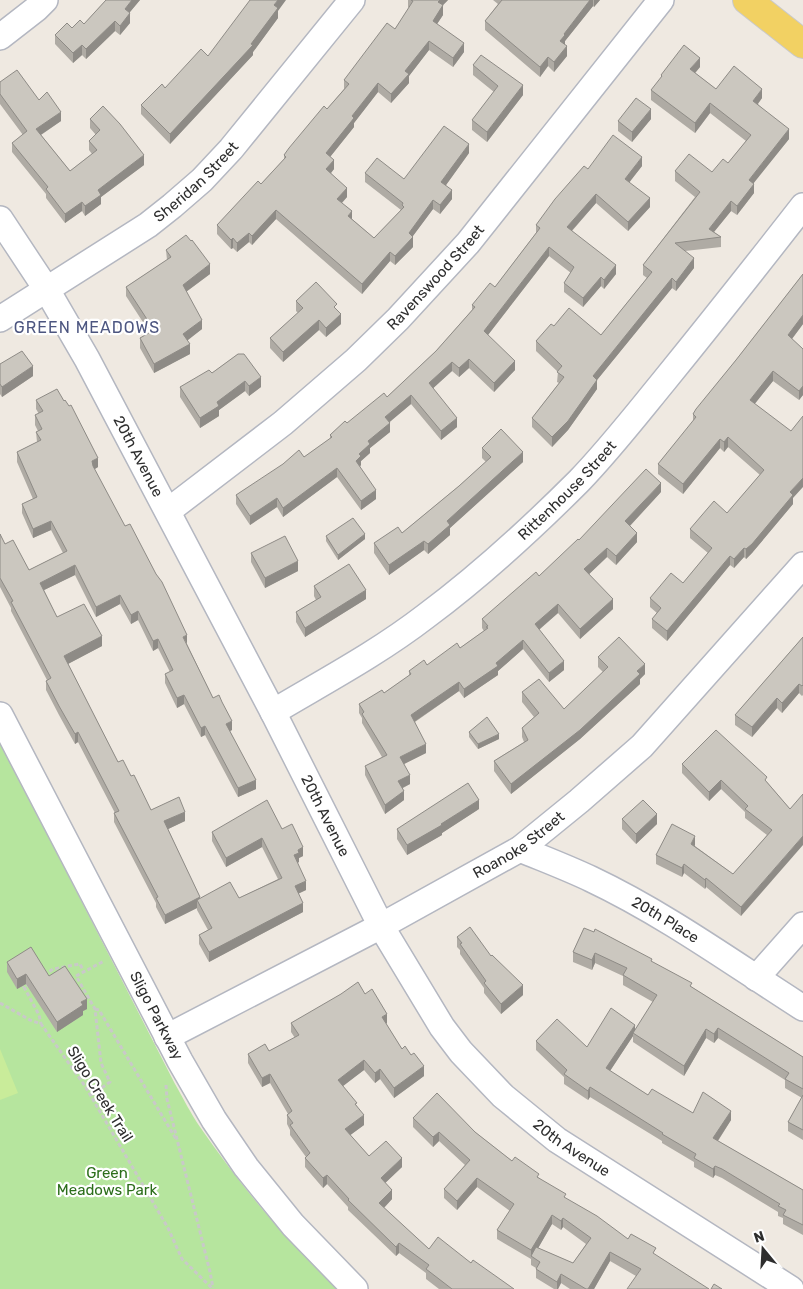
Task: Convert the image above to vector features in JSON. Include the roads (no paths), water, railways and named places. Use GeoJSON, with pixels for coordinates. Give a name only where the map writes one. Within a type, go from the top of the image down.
{"type":"FeatureCollection","features":[{"type":"Feature","properties":{"kind":"main road"},"geometry":{"type":"LineString","coordinates":[[746,0],[803,44]]}},
{"type":"Feature","properties":{"kind":"street"},"geometry":{"type":"LineString","coordinates":[[0,37],[45,0]]}},
{"type":"Feature","properties":{"kind":"street","name":"Sheridan Street"},"geometry":{"type":"LineString","coordinates":[[0,319],[148,224],[202,180],[231,149],[352,0]]}},
{"type":"Feature","properties":{"kind":"street","name":"Ravenswood Street"},"geometry":{"type":"LineString","coordinates":[[168,511],[283,423],[356,360],[398,319],[468,243],[661,0]]}},
{"type":"Feature","properties":{"kind":"street","name":"Rittenhouse Street"},"geometry":{"type":"LineString","coordinates":[[273,712],[391,642],[483,571],[531,527],[580,480],[636,415],[720,313],[803,206]]}},
{"type":"Feature","properties":{"kind":"street","name":"20th Avenue"},"geometry":{"type":"LineString","coordinates":[[0,219],[47,290],[87,359],[273,712],[381,926],[442,1027],[461,1052],[503,1096],[557,1140],[791,1289]]}},
{"type":"Feature","properties":{"kind":"street","name":"Roanoke Street"},"geometry":{"type":"LineString","coordinates":[[167,1037],[381,926],[520,849],[642,746],[803,565]]}},
{"type":"Feature","properties":{"kind":"street","name":"Sligo Parkway"},"geometry":{"type":"LineString","coordinates":[[0,715],[167,1037],[209,1112],[246,1167],[293,1226],[355,1289]]}},
{"type":"Feature","properties":{"kind":"street","name":"20th Place"},"geometry":{"type":"LineString","coordinates":[[520,849],[591,879],[615,892],[680,930],[803,1008]]}},
{"type":"Feature","properties":{"kind":"street"},"geometry":{"type":"LineString","coordinates":[[756,978],[803,925]]}},
{"type":"Feature","properties":{"kind":"district","name":"GREEN MEADOWS"},"geometry":{"type":"Point","coordinates":[87,327]}},
{"type":"Feature","properties":{"kind":"park label","name":"Green Meadows Park"},"geometry":{"type":"Point","coordinates":[107,1182]}}]}
